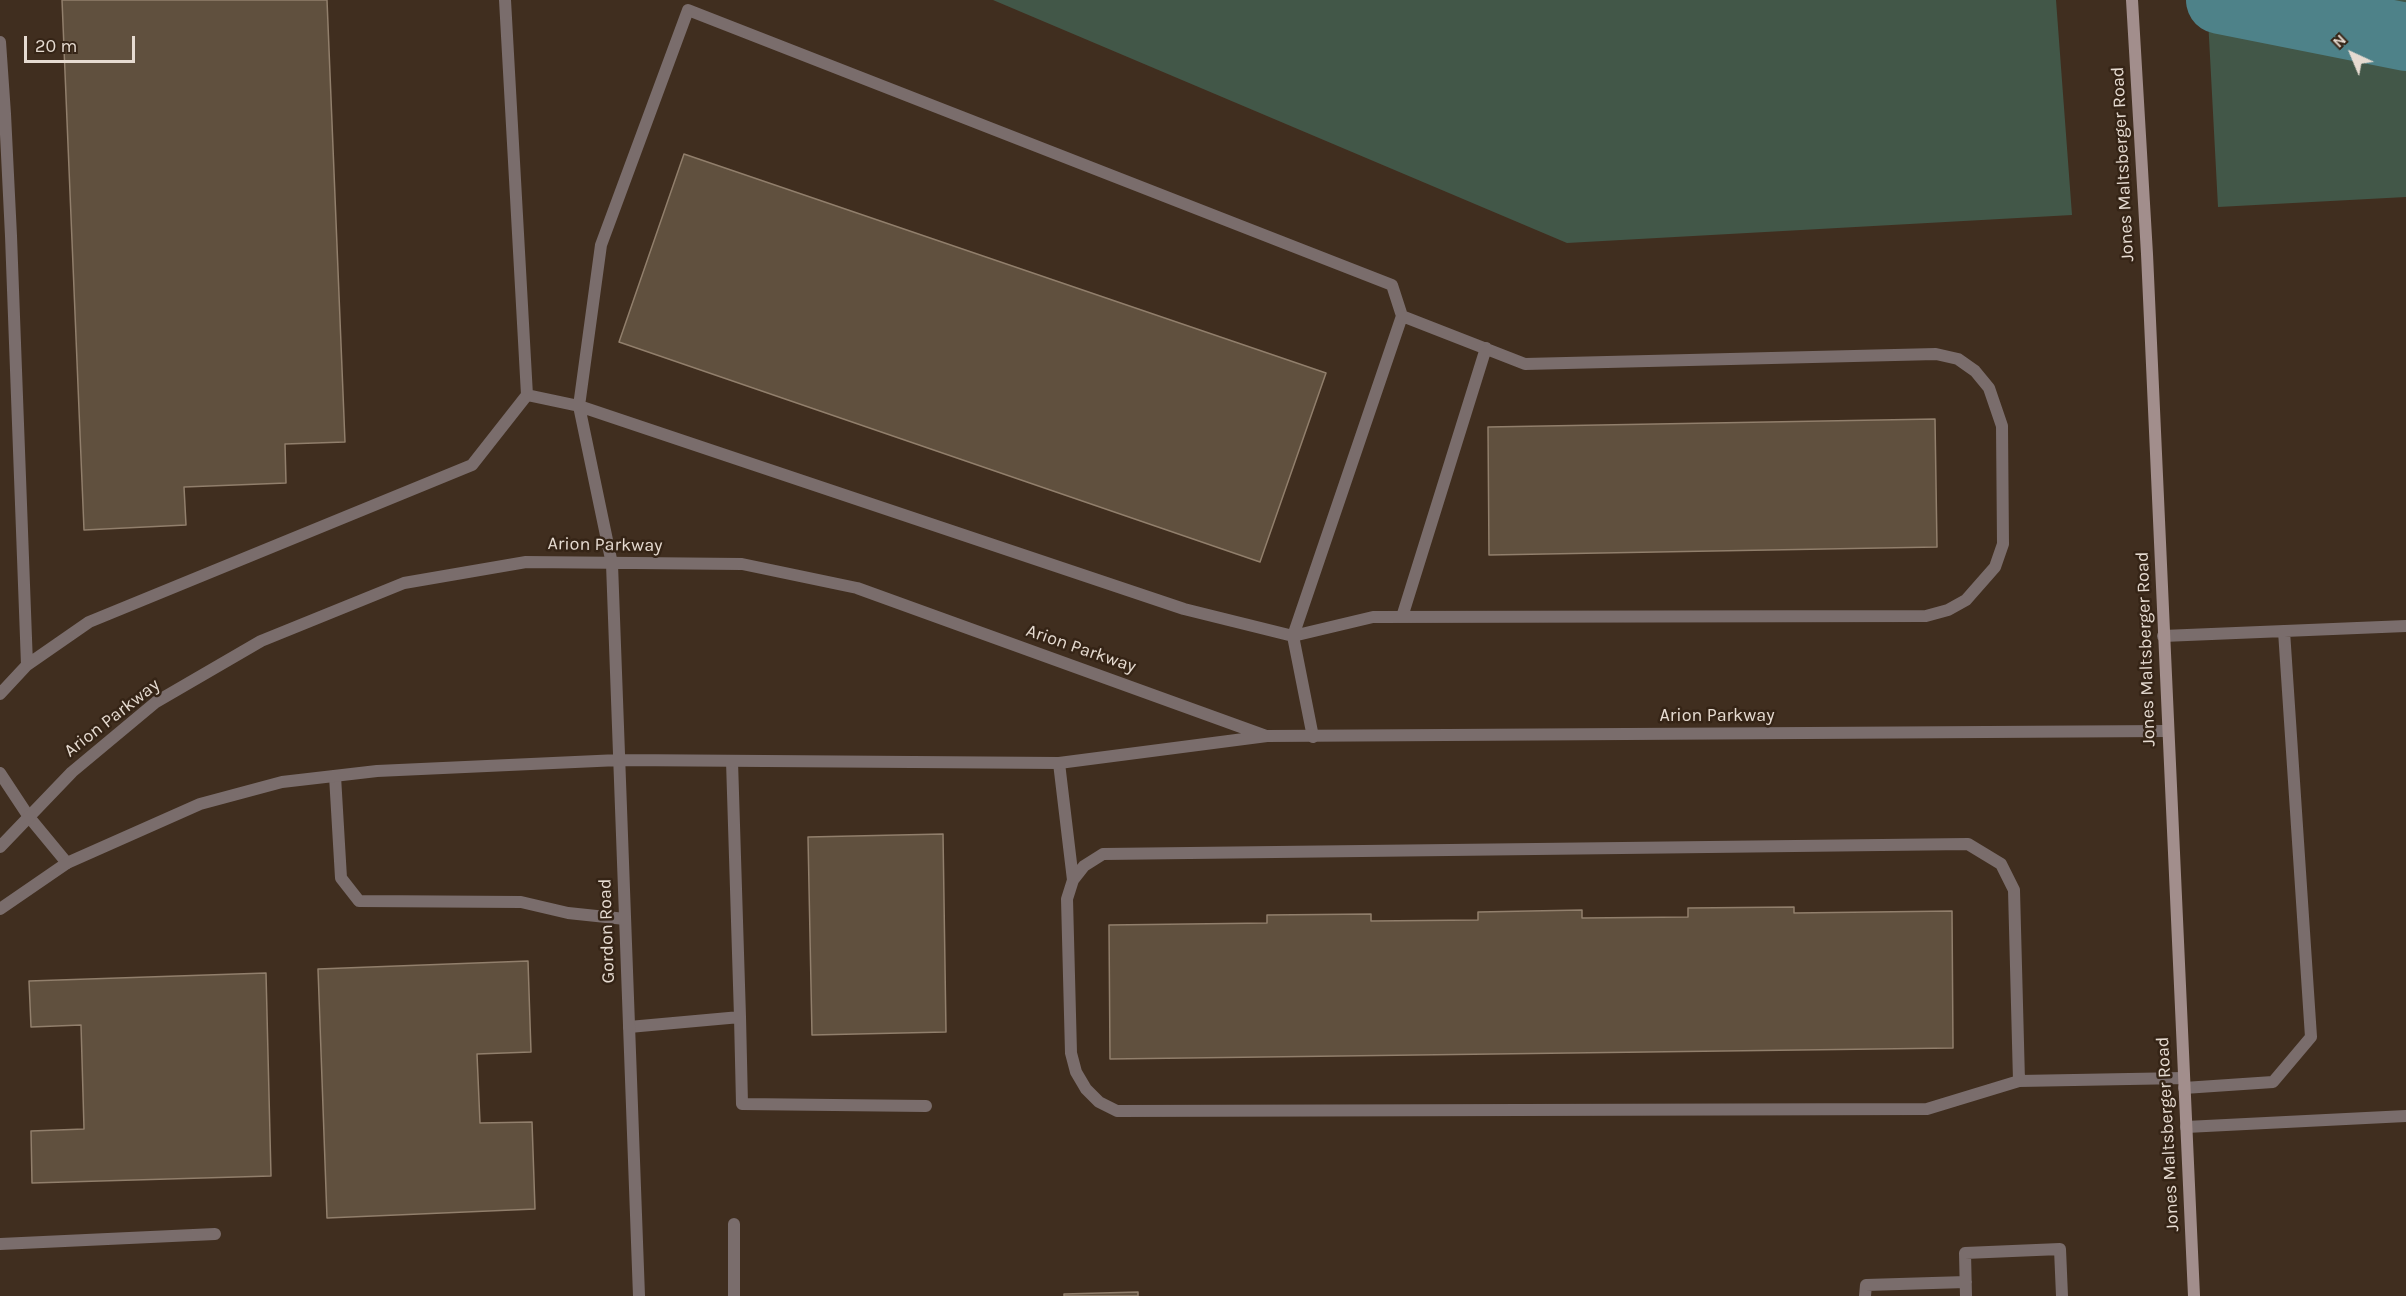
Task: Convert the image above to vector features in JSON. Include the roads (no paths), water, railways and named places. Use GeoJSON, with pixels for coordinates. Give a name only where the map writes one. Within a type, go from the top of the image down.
{"type":"FeatureCollection","features":[{"type":"Feature","properties":{"kind":"main road","name":"Jones Maltsberger Road"},"geometry":{"type":"LineString","coordinates":[[2132,0],[2147,254],[2194,1296]]}},
{"type":"Feature","properties":{"kind":"street"},"geometry":{"type":"LineString","coordinates":[[0,694],[27,665],[89,622],[472,465],[527,395],[505,0]]}},
{"type":"Feature","properties":{"kind":"street","name":"Gordon Road"},"geometry":{"type":"LineString","coordinates":[[639,1296],[612,564],[579,406],[601,245],[687,10],[1392,285],[1402,316]]}},
{"type":"Feature","properties":{"kind":"street"},"geometry":{"type":"LineString","coordinates":[[0,42],[6,236],[27,665]]}},
{"type":"Feature","properties":{"kind":"street"},"geometry":{"type":"LineString","coordinates":[[527,395],[579,406],[1184,609],[1293,636],[1373,617],[1926,615],[1948,610],[1966,600],[1995,567],[2003,544],[2002,426],[1989,388],[1975,370],[1958,359],[1935,354],[1525,364],[1402,316],[1293,636],[1313,737]]}},
{"type":"Feature","properties":{"kind":"street"},"geometry":{"type":"LineString","coordinates":[[1402,617],[1486,348]]}},
{"type":"Feature","properties":{"kind":"street","name":"Arion Parkway"},"geometry":{"type":"LineString","coordinates":[[0,847],[72,772],[156,702],[261,641],[404,583],[526,562],[742,564],[857,588],[1267,736]]}},
{"type":"Feature","properties":{"kind":"street"},"geometry":{"type":"LineString","coordinates":[[2163,636],[2406,626]]}},
{"type":"Feature","properties":{"kind":"street"},"geometry":{"type":"LineString","coordinates":[[2019,1081],[2014,890],[2001,864],[1968,844],[1103,854],[1084,866],[1073,880],[1066,899],[1071,1053],[1076,1072],[1086,1089],[1099,1102],[1117,1111],[1927,1109],[2019,1081],[2273,1082],[2311,1037],[2284,631]]}},
{"type":"Feature","properties":{"kind":"street","name":"Arion Parkway"},"geometry":{"type":"LineString","coordinates":[[0,909],[67,863],[200,804],[282,782],[377,771],[619,760],[1059,763],[1267,736],[2167,731]]}},
{"type":"Feature","properties":{"kind":"street"},"geometry":{"type":"LineString","coordinates":[[732,761],[742,1104],[926,1106]]}},
{"type":"Feature","properties":{"kind":"street"},"geometry":{"type":"LineString","coordinates":[[1059,763],[1073,880]]}},
{"type":"Feature","properties":{"kind":"street"},"geometry":{"type":"LineString","coordinates":[[0,773],[29,817],[67,863]]}},
{"type":"Feature","properties":{"kind":"street"},"geometry":{"type":"LineString","coordinates":[[335,776],[341,878],[360,901],[521,902],[568,913],[625,919]]}},
{"type":"Feature","properties":{"kind":"street"},"geometry":{"type":"LineString","coordinates":[[629,1027],[740,1017]]}},
{"type":"Feature","properties":{"kind":"street"},"geometry":{"type":"LineString","coordinates":[[2186,1127],[2406,1116]]}},
{"type":"Feature","properties":{"kind":"street"},"geometry":{"type":"LineString","coordinates":[[734,1224],[734,1296]]}},
{"type":"Feature","properties":{"kind":"street"},"geometry":{"type":"LineString","coordinates":[[0,1244],[215,1234]]}},
{"type":"Feature","properties":{"kind":"street"},"geometry":{"type":"LineString","coordinates":[[1966,1296],[1965,1253],[2060,1249],[2062,1296]]}},
{"type":"Feature","properties":{"kind":"street"},"geometry":{"type":"LineString","coordinates":[[1865,1296],[1866,1285],[1966,1282]]}},
{"type":"Feature","properties":{"kind":"waterway"},"geometry":{"type":"LineString","coordinates":[[2220,0],[2406,37]]}}]}
